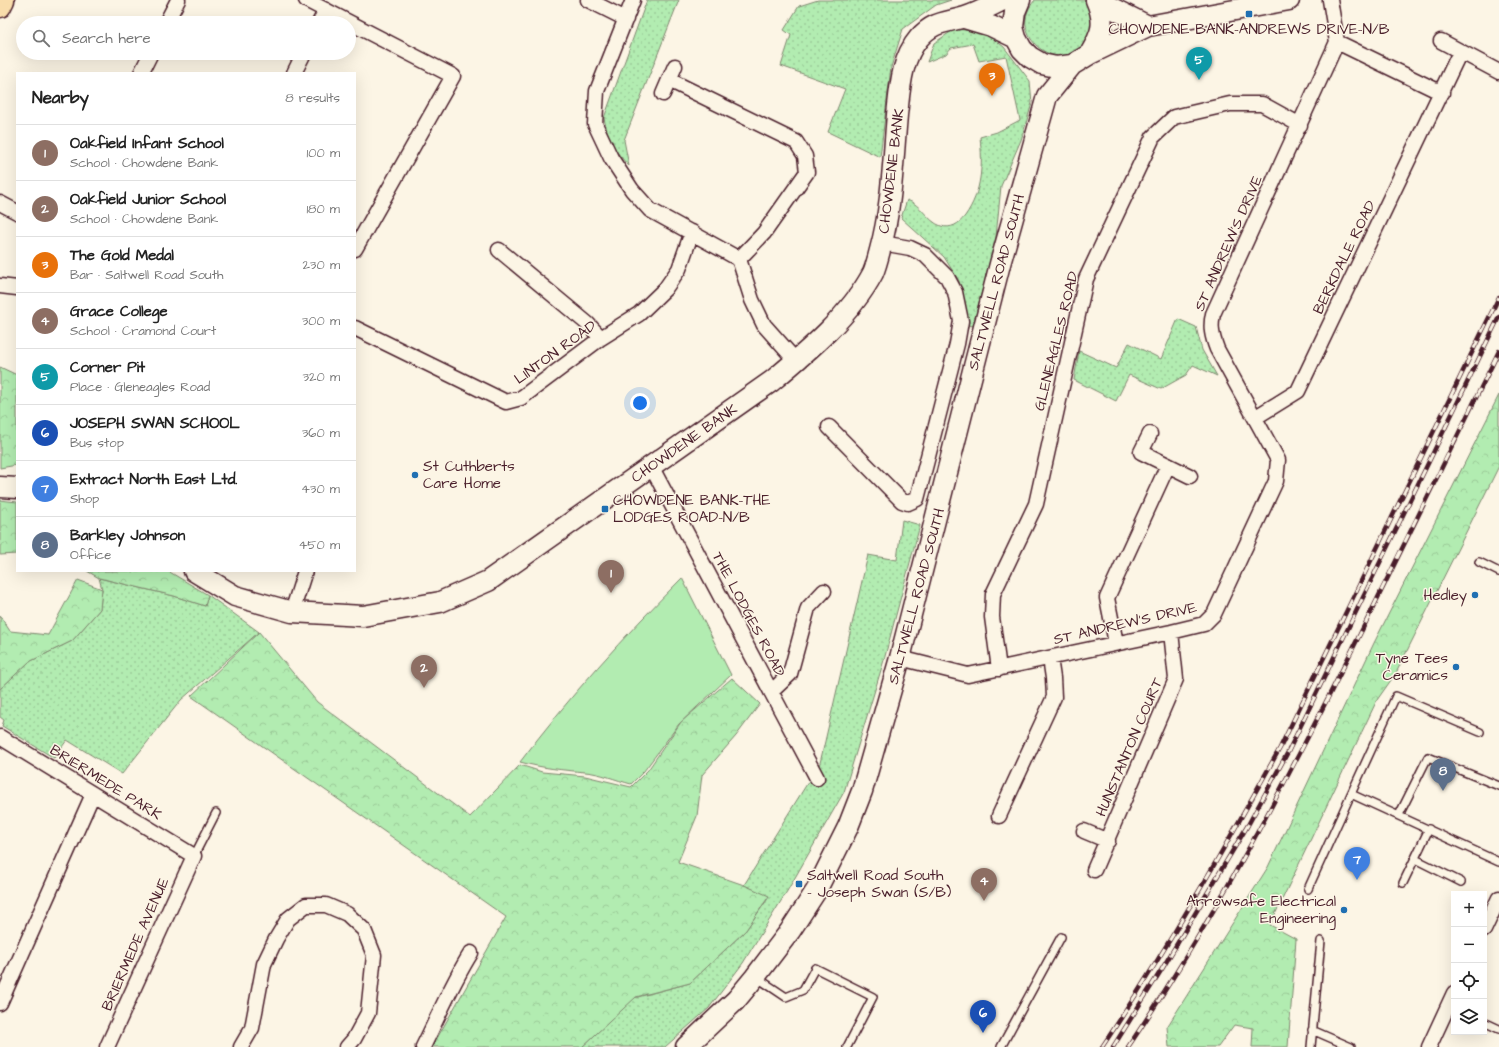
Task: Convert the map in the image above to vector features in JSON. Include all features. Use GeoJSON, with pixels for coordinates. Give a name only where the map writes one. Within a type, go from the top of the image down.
{"type":"FeatureCollection","features":[{"type":"Feature","properties":{"kind":"main road"},"geometry":{"type":"LineString","coordinates":[[0,6],[3,0]]}},
{"type":"Feature","properties":{"kind":"street"},"geometry":{"type":"LineString","coordinates":[[170,16],[178,0]]}},
{"type":"Feature","properties":{"kind":"street"},"geometry":{"type":"LineString","coordinates":[[306,0],[338,16]]}},
{"type":"Feature","properties":{"kind":"street"},"geometry":{"type":"LineString","coordinates":[[588,0],[626,19]]}},
{"type":"Feature","properties":{"kind":"street"},"geometry":{"type":"LineString","coordinates":[[633,0],[597,91],[596,124],[611,158],[632,190],[650,210],[739,259],[752,300],[764,325],[796,361]]}},
{"type":"Feature","properties":{"kind":"street","name":"CHOWDENE BANK"},"geometry":{"type":"LineString","coordinates":[[196,572],[234,596],[292,612],[363,616],[440,602],[488,581],[772,381],[796,361],[855,303],[874,272],[887,224],[901,80],[908,56],[918,39],[930,28],[944,21],[964,18],[1003,0]]}},
{"type":"Feature","properties":{"kind":"street"},"geometry":{"type":"LineString","coordinates":[[1020,0],[1015,12],[1013,27],[1016,38],[1022,49],[1030,57],[1042,64],[1056,67],[1072,65],[1090,54],[1148,26],[1259,3],[1289,0]]}},
{"type":"Feature","properties":{"kind":"street"},"geometry":{"type":"LineString","coordinates":[[1096,0],[1148,26]]}},
{"type":"Feature","properties":{"kind":"street"},"geometry":{"type":"LineString","coordinates":[[1090,54],[1101,34],[1101,13],[1096,0]]}},
{"type":"Feature","properties":{"kind":"street"},"geometry":{"type":"LineString","coordinates":[[1330,0],[1337,42],[1442,93]]}},
{"type":"Feature","properties":{"kind":"street"},"geometry":{"type":"LineString","coordinates":[[323,16],[326,10]]}},
{"type":"Feature","properties":{"kind":"street","name":"CHOWDENE BANK"},"geometry":{"type":"LineString","coordinates":[[964,18],[991,26],[1016,38]]}},
{"type":"Feature","properties":{"kind":"street"},"geometry":{"type":"LineString","coordinates":[[356,26],[453,76],[356,247]]}},
{"type":"Feature","properties":{"kind":"street"},"geometry":{"type":"LineString","coordinates":[[1441,41],[1499,72]]}},
{"type":"Feature","properties":{"kind":"street","name":"ST ANDREW'S DRIVE"},"geometry":{"type":"LineString","coordinates":[[900,658],[968,675],[1172,632],[1204,624],[1214,614],[1276,481],[1278,460],[1256,417],[1217,348],[1212,335],[1211,323],[1213,314],[1337,42]]}},
{"type":"Feature","properties":{"kind":"street","name":"BERKDALE ROAD"},"geometry":{"type":"LineString","coordinates":[[1256,417],[1298,390],[1442,93],[1460,52]]}},
{"type":"Feature","properties":{"kind":"street"},"geometry":{"type":"LineString","coordinates":[[142,72],[148,60]]}},
{"type":"Feature","properties":{"kind":"street"},"geometry":{"type":"LineString","coordinates":[[294,72],[300,60]]}},
{"type":"Feature","properties":{"kind":"street","name":"SALTWELL ROAD SOUTH"},"geometry":{"type":"LineString","coordinates":[[1042,64],[1047,96]]}},
{"type":"Feature","properties":{"kind":"street","name":"SALTWELL ROAD SOUTH"},"geometry":{"type":"LineString","coordinates":[[686,1047],[721,1015],[755,977],[790,931],[816,891],[848,827],[862,791],[900,658],[1000,264],[1047,96],[1072,65]]}},
{"type":"Feature","properties":{"kind":"street"},"geometry":{"type":"LineString","coordinates":[[663,94],[675,66]]}},
{"type":"Feature","properties":{"kind":"street"},"geometry":{"type":"LineString","coordinates":[[669,80],[796,142],[805,156],[807,172],[764,234],[739,259]]}},
{"type":"Feature","properties":{"kind":"street","name":"GLENEAGLES ROAD"},"geometry":{"type":"LineString","coordinates":[[999,669],[992,617],[993,594],[1036,504],[1086,279],[1153,137],[1174,118],[1230,104],[1262,104],[1300,125]]}},
{"type":"Feature","properties":{"kind":"street"},"geometry":{"type":"LineString","coordinates":[[0,203],[16,211]]}},
{"type":"Feature","properties":{"kind":"street","name":"LINTON ROAD"},"geometry":{"type":"LineString","coordinates":[[356,328],[506,402],[521,398],[601,338],[638,314],[665,289],[679,268],[692,232]]}},
{"type":"Feature","properties":{"kind":"street"},"geometry":{"type":"LineString","coordinates":[[829,427],[902,501],[908,504],[917,499],[957,344],[961,321],[955,292],[947,277],[936,264],[925,255],[910,248],[882,243]]}},
{"type":"Feature","properties":{"kind":"street"},"geometry":{"type":"LineString","coordinates":[[499,250],[588,324],[601,338]]}},
{"type":"Feature","properties":{"kind":"street"},"geometry":{"type":"LineString","coordinates":[[0,286],[16,288]]}},
{"type":"Feature","properties":{"kind":"street"},"geometry":{"type":"LineString","coordinates":[[1150,434],[1141,452],[1190,476]]}},
{"type":"Feature","properties":{"kind":"street"},"geometry":{"type":"LineString","coordinates":[[1116,643],[1107,598],[1168,465]]}},
{"type":"Feature","properties":{"kind":"street","name":"THE LODGES ROAD"},"geometry":{"type":"LineString","coordinates":[[651,466],[817,778]]}},
{"type":"Feature","properties":{"kind":"street"},"geometry":{"type":"LineString","coordinates":[[0,487],[16,488]]}},
{"type":"Feature","properties":{"kind":"street"},"geometry":{"type":"LineString","coordinates":[[292,612],[305,572]]}},
{"type":"Feature","properties":{"kind":"street"},"geometry":{"type":"LineString","coordinates":[[771,692],[790,674],[808,608],[824,592]]}},
{"type":"Feature","properties":{"kind":"street","name":"HUNSTANTON COURT"},"geometry":{"type":"LineString","coordinates":[[1094,870],[1108,841],[1176,679],[1172,632]]}},
{"type":"Feature","properties":{"kind":"street"},"geometry":{"type":"LineString","coordinates":[[999,816],[1054,697],[1054,678],[1050,658]]}},
{"type":"Feature","properties":{"kind":"street","name":"BRIERMEDE PARK"},"geometry":{"type":"LineString","coordinates":[[0,737],[194,856]]}},
{"type":"Feature","properties":{"kind":"street"},"geometry":{"type":"LineString","coordinates":[[0,1003],[93,794]]}},
{"type":"Feature","properties":{"kind":"street"},"geometry":{"type":"LineString","coordinates":[[1084,831],[1108,841]]}},
{"type":"Feature","properties":{"kind":"street","name":"BRIERMEDE AVENUE"},"geometry":{"type":"LineString","coordinates":[[107,1047],[194,856]]}},
{"type":"Feature","properties":{"kind":"street"},"geometry":{"type":"LineString","coordinates":[[1485,927],[1499,898]]}},
{"type":"Feature","properties":{"kind":"street"},"geometry":{"type":"LineString","coordinates":[[241,1047],[252,1028],[257,996],[267,957],[288,919],[306,905],[326,905],[346,914],[364,930],[374,955],[368,1013],[354,1040],[347,1047]]}},
{"type":"Feature","properties":{"kind":"street"},"geometry":{"type":"LineString","coordinates":[[423,1047],[456,977],[471,953]]}},
{"type":"Feature","properties":{"kind":"street"},"geometry":{"type":"LineString","coordinates":[[1428,1047],[1451,1004]]}},
{"type":"Feature","properties":{"kind":"lane"},"geometry":{"type":"LineString","coordinates":[[1479,562],[1499,572]]}},
{"type":"Feature","properties":{"kind":"lane"},"geometry":{"type":"LineString","coordinates":[[1308,889],[1396,696],[1480,732]]}},
{"type":"Feature","properties":{"kind":"lane"},"geometry":{"type":"LineString","coordinates":[[1399,816],[1428,757],[1499,786]]}},
{"type":"Feature","properties":{"kind":"lane"},"geometry":{"type":"LineString","coordinates":[[1351,794],[1499,862]]}},
{"type":"Feature","properties":{"kind":"lane"},"geometry":{"type":"LineString","coordinates":[[194,856],[216,813]]}},
{"type":"Feature","properties":{"kind":"lane"},"geometry":{"type":"LineString","coordinates":[[1403,883],[1429,830]]}},
{"type":"Feature","properties":{"kind":"lane"},"geometry":{"type":"LineString","coordinates":[[1415,860],[1461,882]]}},
{"type":"Feature","properties":{"kind":"lane"},"geometry":{"type":"LineString","coordinates":[[1001,1047],[1061,937]]}},
{"type":"Feature","properties":{"kind":"lane"},"geometry":{"type":"LineString","coordinates":[[1311,1047],[1321,942]]}},
{"type":"Feature","properties":{"kind":"lane"},"geometry":{"type":"LineString","coordinates":[[755,977],[786,997],[803,990],[815,968],[873,997],[848,1047]]}},
{"type":"Feature","properties":{"kind":"lane"},"geometry":{"type":"LineString","coordinates":[[1487,1023],[1499,1029]]}},
{"type":"Feature","properties":{"kind":"lane"},"geometry":{"type":"LineString","coordinates":[[1312,1030],[1351,1047]]}},
{"type":"Feature","properties":{"kind":"green space"},"geometry":{"type":"Polygon","coordinates":[[[647,0],[679,0],[624,140],[629,166],[612,144],[607,132],[604,118],[647,0]]]}},
{"type":"Feature","properties":{"kind":"green space"},"geometry":{"type":"Polygon","coordinates":[[[818,0],[951,0],[936,5],[903,29],[891,67],[880,157],[828,132],[845,89],[781,66],[791,35],[784,30],[799,6],[818,0]]]}},
{"type":"Feature","properties":{"kind":"green space"},"geometry":{"type":"Polygon","coordinates":[[[1035,0],[1084,0],[1087,3],[1091,10],[1092,17],[1090,34],[1086,43],[1076,53],[1063,56],[1051,54],[1040,48],[1031,38],[1026,27],[1027,13],[1035,0]]]}},
{"type":"Feature","properties":{"kind":"green space"},"geometry":{"type":"Polygon","coordinates":[[[955,29],[985,32],[1004,47],[1030,81],[1032,103],[1021,140],[1001,186],[996,237],[973,326],[968,325],[959,281],[944,257],[901,218],[907,200],[917,205],[932,221],[941,226],[948,227],[960,221],[971,207],[978,188],[981,168],[980,137],[997,132],[1020,120],[1006,56],[979,61],[973,44],[951,48],[946,54],[927,62],[934,43],[955,29]]]}},
{"type":"Feature","properties":{"kind":"green space"},"geometry":{"type":"Polygon","coordinates":[[[1178,319],[1196,327],[1202,350],[1217,376],[1193,365],[1186,375],[1161,389],[1129,375],[1116,401],[1074,380],[1079,351],[1116,368],[1129,343],[1161,359],[1178,319]]]}},
{"type":"Feature","properties":{"kind":"green space"},"geometry":{"type":"Polygon","coordinates":[[[0,367],[16,375],[16,465],[0,468],[0,367]]]}},
{"type":"Feature","properties":{"kind":"green space"},"geometry":{"type":"Polygon","coordinates":[[[1499,395],[1499,466],[1396,673],[1377,700],[1270,925],[1296,939],[1288,1047],[1252,1047],[1253,1028],[1234,1025],[1218,1047],[1169,1047],[1167,1027],[1268,867],[1374,643],[1499,395]]]}},
{"type":"Feature","properties":{"kind":"green space"},"geometry":{"type":"Polygon","coordinates":[[[0,500],[16,502],[16,554],[0,555],[0,500]]]}},
{"type":"Feature","properties":{"kind":"green space"},"geometry":{"type":"Polygon","coordinates":[[[902,520],[920,525],[884,660],[844,792],[789,888],[743,963],[709,1008],[665,1047],[582,1047],[634,998],[690,983],[746,930],[769,897],[744,885],[820,763],[868,555],[897,560],[902,520]]]}},
{"type":"Feature","properties":{"kind":"green space"},"geometry":{"type":"Polygon","coordinates":[[[89,572],[170,572],[208,595],[205,606],[174,596],[99,578],[89,572]]]}},
{"type":"Feature","properties":{"kind":"green space"},"geometry":{"type":"Polygon","coordinates":[[[99,578],[174,596],[205,606],[208,595],[259,632],[181,700],[122,774],[67,740],[54,758],[2,726],[4,720],[0,717],[0,689],[29,662],[72,641],[100,609],[102,589],[99,578]]]}},
{"type":"Feature","properties":{"kind":"green space"},"geometry":{"type":"Polygon","coordinates":[[[682,578],[731,675],[679,724],[644,771],[631,784],[591,773],[536,766],[520,762],[598,667],[682,578]]]}},
{"type":"Feature","properties":{"kind":"green space"},"geometry":{"type":"Polygon","coordinates":[[[78,580],[102,589],[100,609],[72,641],[29,662],[0,689],[0,616],[10,631],[48,635],[78,580]]]}},
{"type":"Feature","properties":{"kind":"green space"},"geometry":{"type":"Polygon","coordinates":[[[259,632],[317,702],[470,817],[520,765],[542,772],[585,776],[631,787],[648,770],[681,722],[732,678],[760,704],[736,736],[702,775],[697,816],[678,862],[744,885],[769,896],[746,930],[690,983],[636,997],[582,1047],[432,1047],[506,917],[191,696],[259,632]]]}},
{"type":"Feature","properties":{"kind":"railway"},"geometry":{"type":"LineString","coordinates":[[1102,1047],[1126,1011],[1194,899],[1280,748],[1499,297]]}},
{"type":"Feature","properties":{"kind":"railway"},"geometry":{"type":"LineString","coordinates":[[1113,1047],[1162,969],[1248,825],[1288,752],[1499,317]]}},
{"type":"Feature","properties":{"kind":"railway"},"geometry":{"type":"LineString","coordinates":[[1128,1047],[1162,996],[1255,837],[1313,728],[1499,351]]}},
{"type":"Feature","properties":{"kind":"place","name":"CHOWDENE BANK-ANDREWS DRIVE-N/B"},"geometry":{"type":"Point","coordinates":[1249,14]}},
{"type":"Feature","properties":{"kind":"place","name":"Corner Pit"},"geometry":{"type":"Point","coordinates":[1199,80]}},
{"type":"Feature","properties":{"kind":"place","name":"The Gold Medal"},"geometry":{"type":"Point","coordinates":[992,96]}},
{"type":"Feature","properties":{"kind":"place","name":"St Cuthberts Care Home"},"geometry":{"type":"Point","coordinates":[415,475]}},
{"type":"Feature","properties":{"kind":"place","name":"CHOWDENE BANK-THE LODGES ROAD-N/B"},"geometry":{"type":"Point","coordinates":[605,509]}},
{"type":"Feature","properties":{"kind":"place","name":"Oakfield Infant School"},"geometry":{"type":"Point","coordinates":[611,593]}},
{"type":"Feature","properties":{"kind":"place","name":"Hedley"},"geometry":{"type":"Point","coordinates":[1475,595]}},
{"type":"Feature","properties":{"kind":"place","name":"Tyne Tees Ceramics"},"geometry":{"type":"Point","coordinates":[1456,667]}},
{"type":"Feature","properties":{"kind":"place","name":"Oakfield Junior School"},"geometry":{"type":"Point","coordinates":[424,688]}},
{"type":"Feature","properties":{"kind":"place","name":"Barkley Johnson"},"geometry":{"type":"Point","coordinates":[1443,791]}},
{"type":"Feature","properties":{"kind":"place","name":"Extract North East Ltd."},"geometry":{"type":"Point","coordinates":[1357,880]}},
{"type":"Feature","properties":{"kind":"place","name":"Saltwell Road South - Joseph Swan (S/B)"},"geometry":{"type":"Point","coordinates":[799,884]}},
{"type":"Feature","properties":{"kind":"place","name":"Grace College"},"geometry":{"type":"Point","coordinates":[984,901]}},
{"type":"Feature","properties":{"kind":"place","name":"Arrowsafe Electrical Engineering"},"geometry":{"type":"Point","coordinates":[1344,910]}},
{"type":"Feature","properties":{"kind":"place","name":"JOSEPH SWAN SCHOOL"},"geometry":{"type":"Point","coordinates":[983,1033]}}]}
